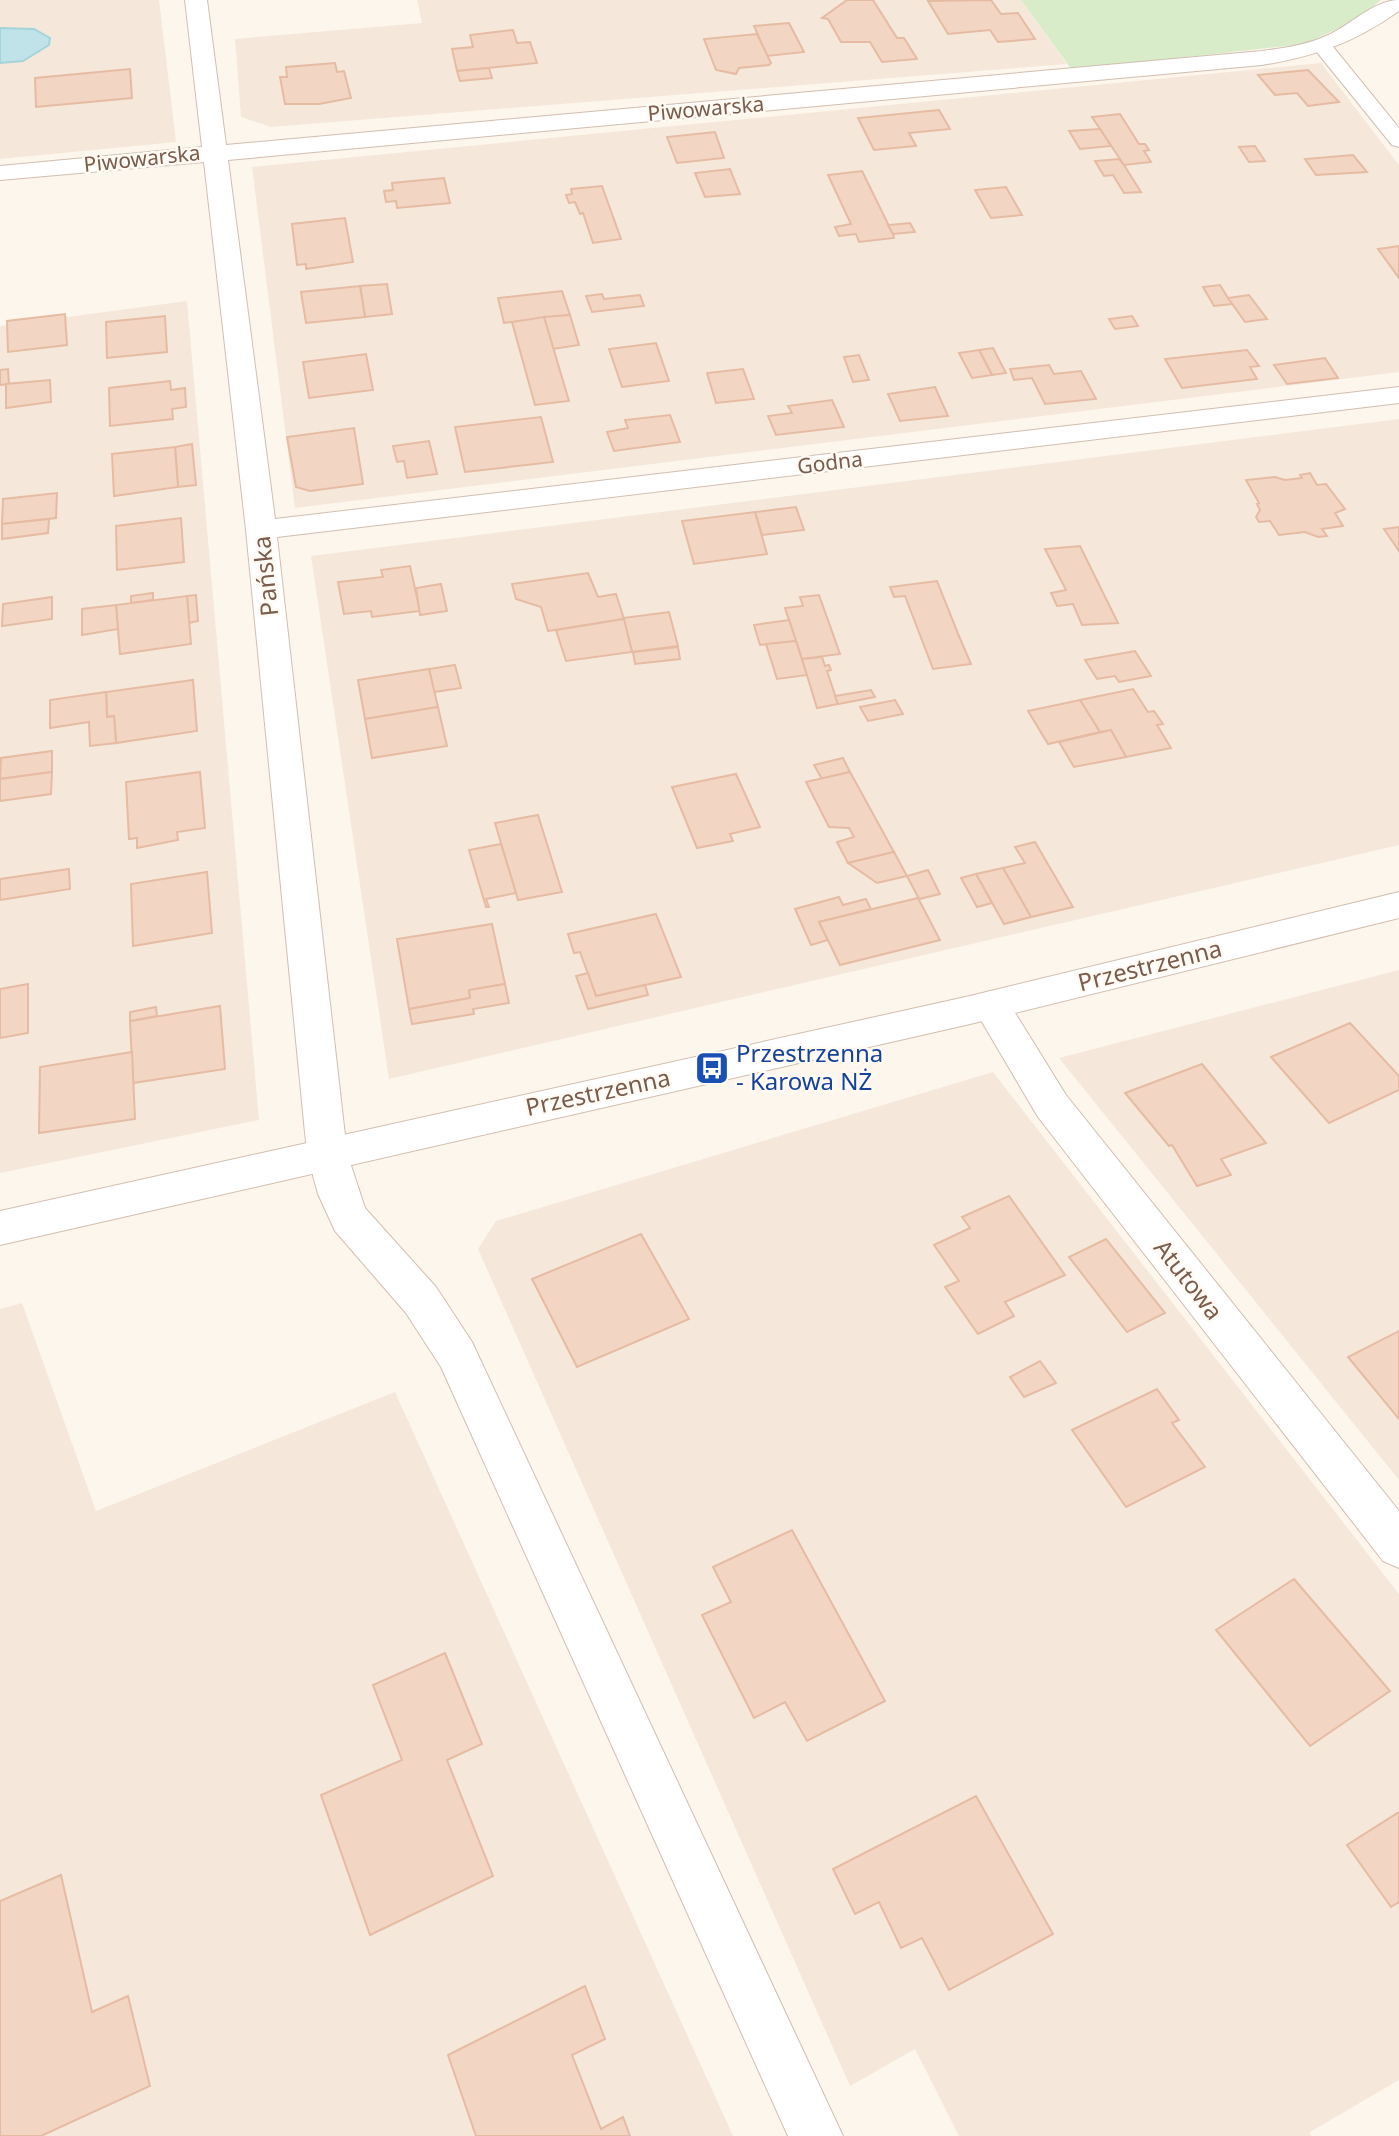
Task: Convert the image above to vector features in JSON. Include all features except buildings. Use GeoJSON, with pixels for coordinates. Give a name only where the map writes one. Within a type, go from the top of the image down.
{"type":"FeatureCollection","features":[{"type":"Feature","properties":{"kind":"street","name":"Pańska"},"geometry":{"type":"LineString","coordinates":[[196,0],[261,530],[327,1153],[338,1194],[349,1219],[421,1300],[457,1355],[816,2136]]}},
{"type":"Feature","properties":{"kind":"street","name":"Piwowarska"},"geometry":{"type":"LineString","coordinates":[[0,173],[1227,61],[1323,47],[1368,25],[1399,1]]}},
{"type":"Feature","properties":{"kind":"street","name":"Godna"},"geometry":{"type":"LineString","coordinates":[[261,530],[1399,395]]}},
{"type":"Feature","properties":{"kind":"street","name":"Przestrzenna"},"geometry":{"type":"LineString","coordinates":[[0,1228],[991,1005],[1399,905]]}},
{"type":"Feature","properties":{"kind":"street","name":"Atutowa"},"geometry":{"type":"LineString","coordinates":[[991,1005],[1052,1106],[1399,1546]]}},
{"type":"Feature","properties":{"kind":"lane"},"geometry":{"type":"LineString","coordinates":[[1323,47],[1399,141]]}},
{"type":"Feature","properties":{"kind":"shaded area"},"geometry":{"type":"Polygon","coordinates":[[[0,0],[159,0],[176,142],[0,159],[0,0]]]}},
{"type":"Feature","properties":{"kind":"shaded area"},"geometry":{"type":"Polygon","coordinates":[[[417,0],[1021,0],[1067,64],[271,127],[241,117],[235,39],[422,23],[417,0]]]}},
{"type":"Feature","properties":{"kind":"shaded area"},"geometry":{"type":"Polygon","coordinates":[[[1321,63],[1399,165],[1399,372],[295,508],[252,167],[1321,63]]]}},
{"type":"Feature","properties":{"kind":"shaded area"},"geometry":{"type":"Polygon","coordinates":[[[187,301],[259,1120],[0,1173],[0,326],[187,301]]]}},
{"type":"Feature","properties":{"kind":"shaded area"},"geometry":{"type":"Polygon","coordinates":[[[1399,419],[1399,845],[389,1079],[311,556],[1399,419]]]}},
{"type":"Feature","properties":{"kind":"shaded area"},"geometry":{"type":"Polygon","coordinates":[[[1399,970],[1399,1480],[1059,1058],[1399,970]]]}},
{"type":"Feature","properties":{"kind":"shaded area"},"geometry":{"type":"Polygon","coordinates":[[[993,1072],[1399,1594],[1399,2080],[1310,2132],[1311,2136],[959,2136],[915,2049],[850,2086],[478,1249],[496,1221],[993,1072]]]}},
{"type":"Feature","properties":{"kind":"shaded area"},"geometry":{"type":"Polygon","coordinates":[[[22,1303],[96,1511],[395,1392],[733,2136],[0,2136],[0,1309],[22,1303]]]}},
{"type":"Feature","properties":{"kind":"green space"},"geometry":{"type":"Polygon","coordinates":[[[1021,0],[1381,0],[1355,21],[1304,44],[1072,70],[1021,0]]]}},
{"type":"Feature","properties":{"kind":"water"},"geometry":{"type":"Polygon","coordinates":[[[0,28],[34,29],[50,38],[49,45],[23,61],[0,63],[0,28]]]}},
{"type":"Feature","properties":{"kind":"place","name":"Przestrzenna - Karowa NŻ"},"geometry":{"type":"Point","coordinates":[712,1068]}}]}
